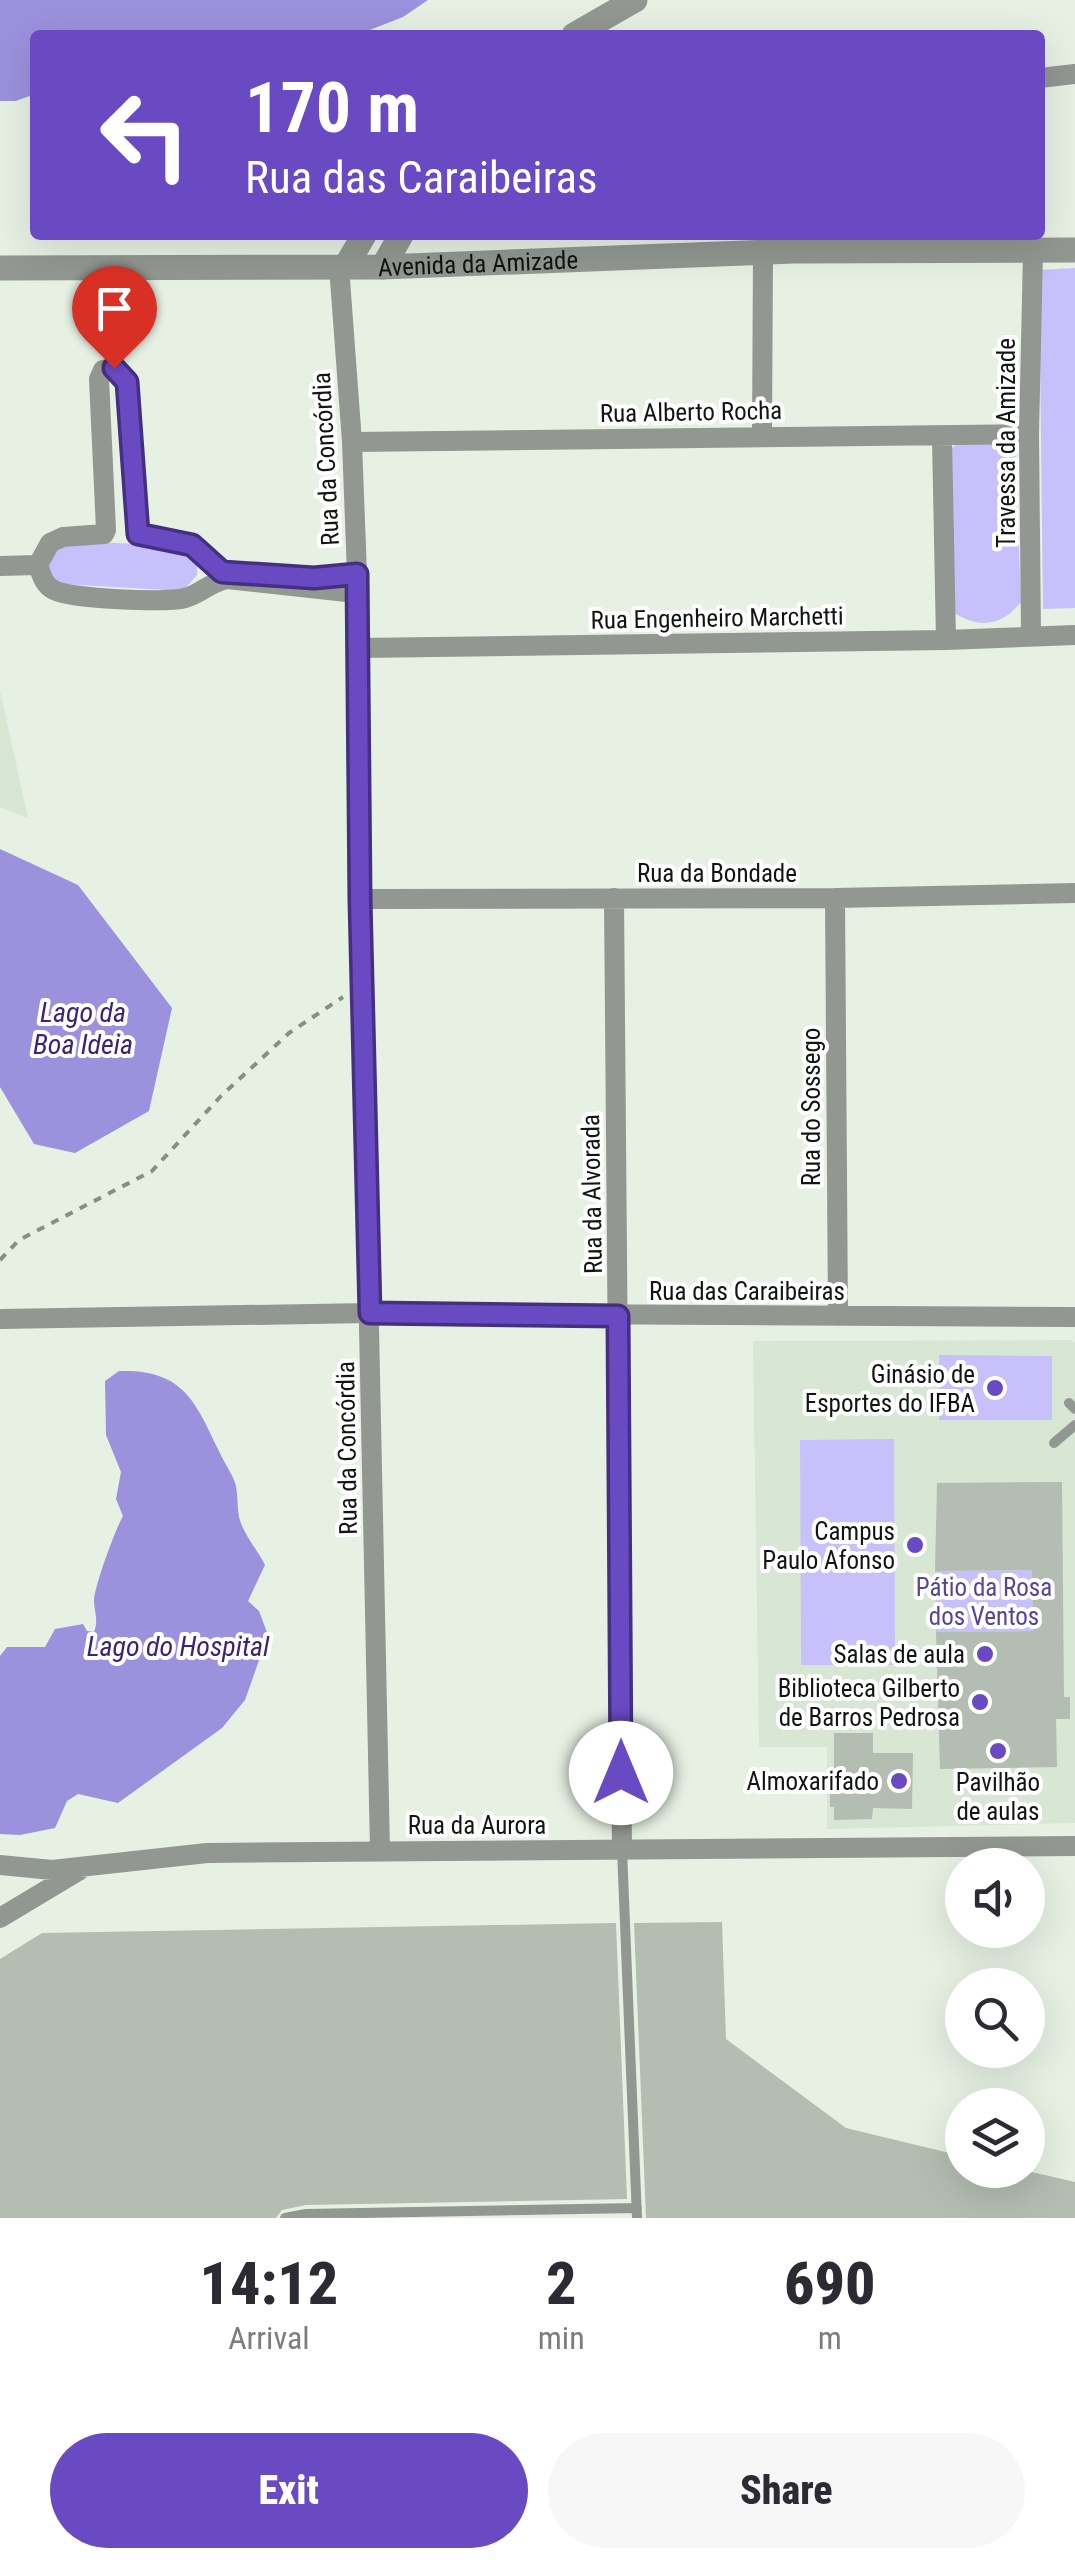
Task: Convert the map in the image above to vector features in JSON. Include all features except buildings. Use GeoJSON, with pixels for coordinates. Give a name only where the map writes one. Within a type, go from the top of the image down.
{"type":"FeatureCollection","features":[{"type":"Feature","properties":{"kind":"street"},"geometry":{"type":"LineString","coordinates":[[583,30],[635,0]]}},
{"type":"Feature","properties":{"kind":"street"},"geometry":{"type":"LineString","coordinates":[[1045,77],[1075,74]]}},
{"type":"Feature","properties":{"kind":"street"},"geometry":{"type":"LineString","coordinates":[[343,266],[361,240]]}},
{"type":"Feature","properties":{"kind":"street"},"geometry":{"type":"LineString","coordinates":[[383,267],[398,240]]}},
{"type":"Feature","properties":{"kind":"street","name":"Avenida da Amizade"},"geometry":{"type":"LineString","coordinates":[[0,268],[383,267],[763,252],[794,243],[1033,252],[1075,250]]}},
{"type":"Feature","properties":{"kind":"street"},"geometry":{"type":"LineString","coordinates":[[762,436],[763,252]]}},
{"type":"Feature","properties":{"kind":"street","name":"Travessa da Amizade"},"geometry":{"type":"LineString","coordinates":[[1031,635],[1029,434],[1033,252]]}},
{"type":"Feature","properties":{"kind":"street","name":"Rua da Concórdia"},"geometry":{"type":"LineString","coordinates":[[343,266],[359,648],[360,900],[380,1850]]}},
{"type":"Feature","properties":{"kind":"street"},"geometry":{"type":"LineString","coordinates":[[114,368],[127,382],[138,534],[192,545],[222,572],[357,583],[226,580],[210,582],[189,598],[171,600],[77,596],[56,592],[44,583],[38,565],[50,543],[63,537],[104,534],[106,530],[99,379],[104,370],[114,368]]}},
{"type":"Feature","properties":{"kind":"street","name":"Rua Alberto Rocha"},"geometry":{"type":"LineString","coordinates":[[352,442],[1029,434]]}},
{"type":"Feature","properties":{"kind":"street"},"geometry":{"type":"LineString","coordinates":[[942,438],[946,640]]}},
{"type":"Feature","properties":{"kind":"street"},"geometry":{"type":"LineString","coordinates":[[0,566],[38,565]]}},
{"type":"Feature","properties":{"kind":"street","name":"Rua Engenheiro Marchetti"},"geometry":{"type":"LineString","coordinates":[[359,648],[1075,635]]}},
{"type":"Feature","properties":{"kind":"street","name":"Rua da Bondade"},"geometry":{"type":"LineString","coordinates":[[360,900],[1075,893]]}},
{"type":"Feature","properties":{"kind":"street","name":"Rua da Alvorada"},"geometry":{"type":"LineString","coordinates":[[614,898],[622,1850]]}},
{"type":"Feature","properties":{"kind":"street","name":"Rua do Sossego"},"geometry":{"type":"LineString","coordinates":[[834,898],[838,1316]]}},
{"type":"Feature","properties":{"kind":"street","name":"Rua das Caraibeiras"},"geometry":{"type":"LineString","coordinates":[[0,1319],[370,1313],[1075,1317]]}},
{"type":"Feature","properties":{"kind":"street","name":"Rua da Aurora"},"geometry":{"type":"LineString","coordinates":[[0,1865],[52,1870],[207,1852],[1075,1846]]}},
{"type":"Feature","properties":{"kind":"street"},"geometry":{"type":"LineString","coordinates":[[0,1918],[86,1867]]}},
{"type":"Feature","properties":{"kind":"lane"},"geometry":{"type":"LineString","coordinates":[[1054,1443],[1075,1425]]}},
{"type":"Feature","properties":{"kind":"lane"},"geometry":{"type":"LineString","coordinates":[[284,2218],[306,2214],[637,2213],[622,1850]]}},
{"type":"Feature","properties":{"kind":"path"},"geometry":{"type":"LineString","coordinates":[[0,1260],[19,1240],[152,1172],[222,1096],[289,1033],[364,983]]}},
{"type":"Feature","properties":{"kind":"shaded area"},"geometry":{"type":"Polygon","coordinates":[[[0,690],[28,818],[0,807],[0,690]]]}},
{"type":"Feature","properties":{"kind":"shaded area","name":"Campus Paulo Afonso"},"geometry":{"type":"Polygon","coordinates":[[[753,1341],[1075,1343],[1075,1823],[827,1829],[827,1747],[759,1747],[753,1341]]]}},
{"type":"Feature","properties":{"kind":"green space"},"geometry":{"type":"Polygon","coordinates":[[[1075,268],[1075,608],[1043,609],[1039,270],[1075,268]]]}},
{"type":"Feature","properties":{"kind":"green space"},"geometry":{"type":"Polygon","coordinates":[[[998,441],[1015,446],[1021,602],[1006,616],[982,623],[954,613],[948,453],[956,444],[998,441]]]}},
{"type":"Feature","properties":{"kind":"green space"},"geometry":{"type":"Polygon","coordinates":[[[69,541],[185,546],[197,561],[197,575],[183,591],[62,584],[48,566],[52,556],[69,541]]]}},
{"type":"Feature","properties":{"kind":"green space","name":"Ginásio de Esportes do IFBA"},"geometry":{"type":"Polygon","coordinates":[[[939,1355],[1052,1356],[1052,1420],[939,1420],[939,1355]]]}},
{"type":"Feature","properties":{"kind":"green space"},"geometry":{"type":"Polygon","coordinates":[[[894,1439],[895,1665],[801,1665],[800,1440],[894,1439]]]}},
{"type":"Feature","properties":{"kind":"green space","name":"Pátio da Rosa dos Ventos"},"geometry":{"type":"Polygon","coordinates":[[[1032,1570],[1033,1631],[936,1632],[935,1571],[1032,1570]]]}},
{"type":"Feature","properties":{"kind":"water"},"geometry":{"type":"Polygon","coordinates":[[[0,0],[428,0],[403,17],[370,30],[30,30],[30,96],[0,101],[0,0]]]}},
{"type":"Feature","properties":{"kind":"water","name":"Lago da Boa Ideia"},"geometry":{"type":"Polygon","coordinates":[[[0,849],[78,885],[172,1008],[149,1111],[75,1153],[34,1144],[0,1087],[0,849]]]}},
{"type":"Feature","properties":{"kind":"water","name":"Lago do Hospital"},"geometry":{"type":"Polygon","coordinates":[[[119,1371],[141,1372],[172,1382],[194,1403],[202,1417],[235,1482],[241,1523],[265,1565],[248,1601],[259,1611],[268,1635],[245,1700],[222,1728],[118,1803],[78,1794],[67,1801],[55,1828],[20,1835],[0,1834],[0,1656],[7,1647],[45,1647],[55,1629],[83,1624],[87,1631],[94,1632],[95,1593],[123,1516],[116,1499],[121,1472],[106,1435],[105,1381],[119,1371]]]}},
{"type":"Feature","properties":{"kind":"place","name":"Ginásio de Esportes do IFBA"},"geometry":{"type":"Point","coordinates":[995,1388]}},
{"type":"Feature","properties":{"kind":"place","name":"Campus Paulo Afonso"},"geometry":{"type":"Point","coordinates":[915,1545]}},
{"type":"Feature","properties":{"kind":"place","name":"Salas de aula"},"geometry":{"type":"Point","coordinates":[985,1654]}},
{"type":"Feature","properties":{"kind":"place","name":"Biblioteca Gilberto de Barros Pedrosa"},"geometry":{"type":"Point","coordinates":[980,1702]}},
{"type":"Feature","properties":{"kind":"place","name":"Pavilhão de aulas"},"geometry":{"type":"Point","coordinates":[998,1751]}},
{"type":"Feature","properties":{"kind":"place","name":"Almoxarifado"},"geometry":{"type":"Point","coordinates":[899,1781]}},
{"type":"Feature","properties":{"kind":"route"},"geometry":{"type":"LineString","coordinates":[[114,368],[127,382],[138,534],[192,545],[222,572],[314,578],[357,574],[370,1313],[618,1316],[621,1773]]}}]}
